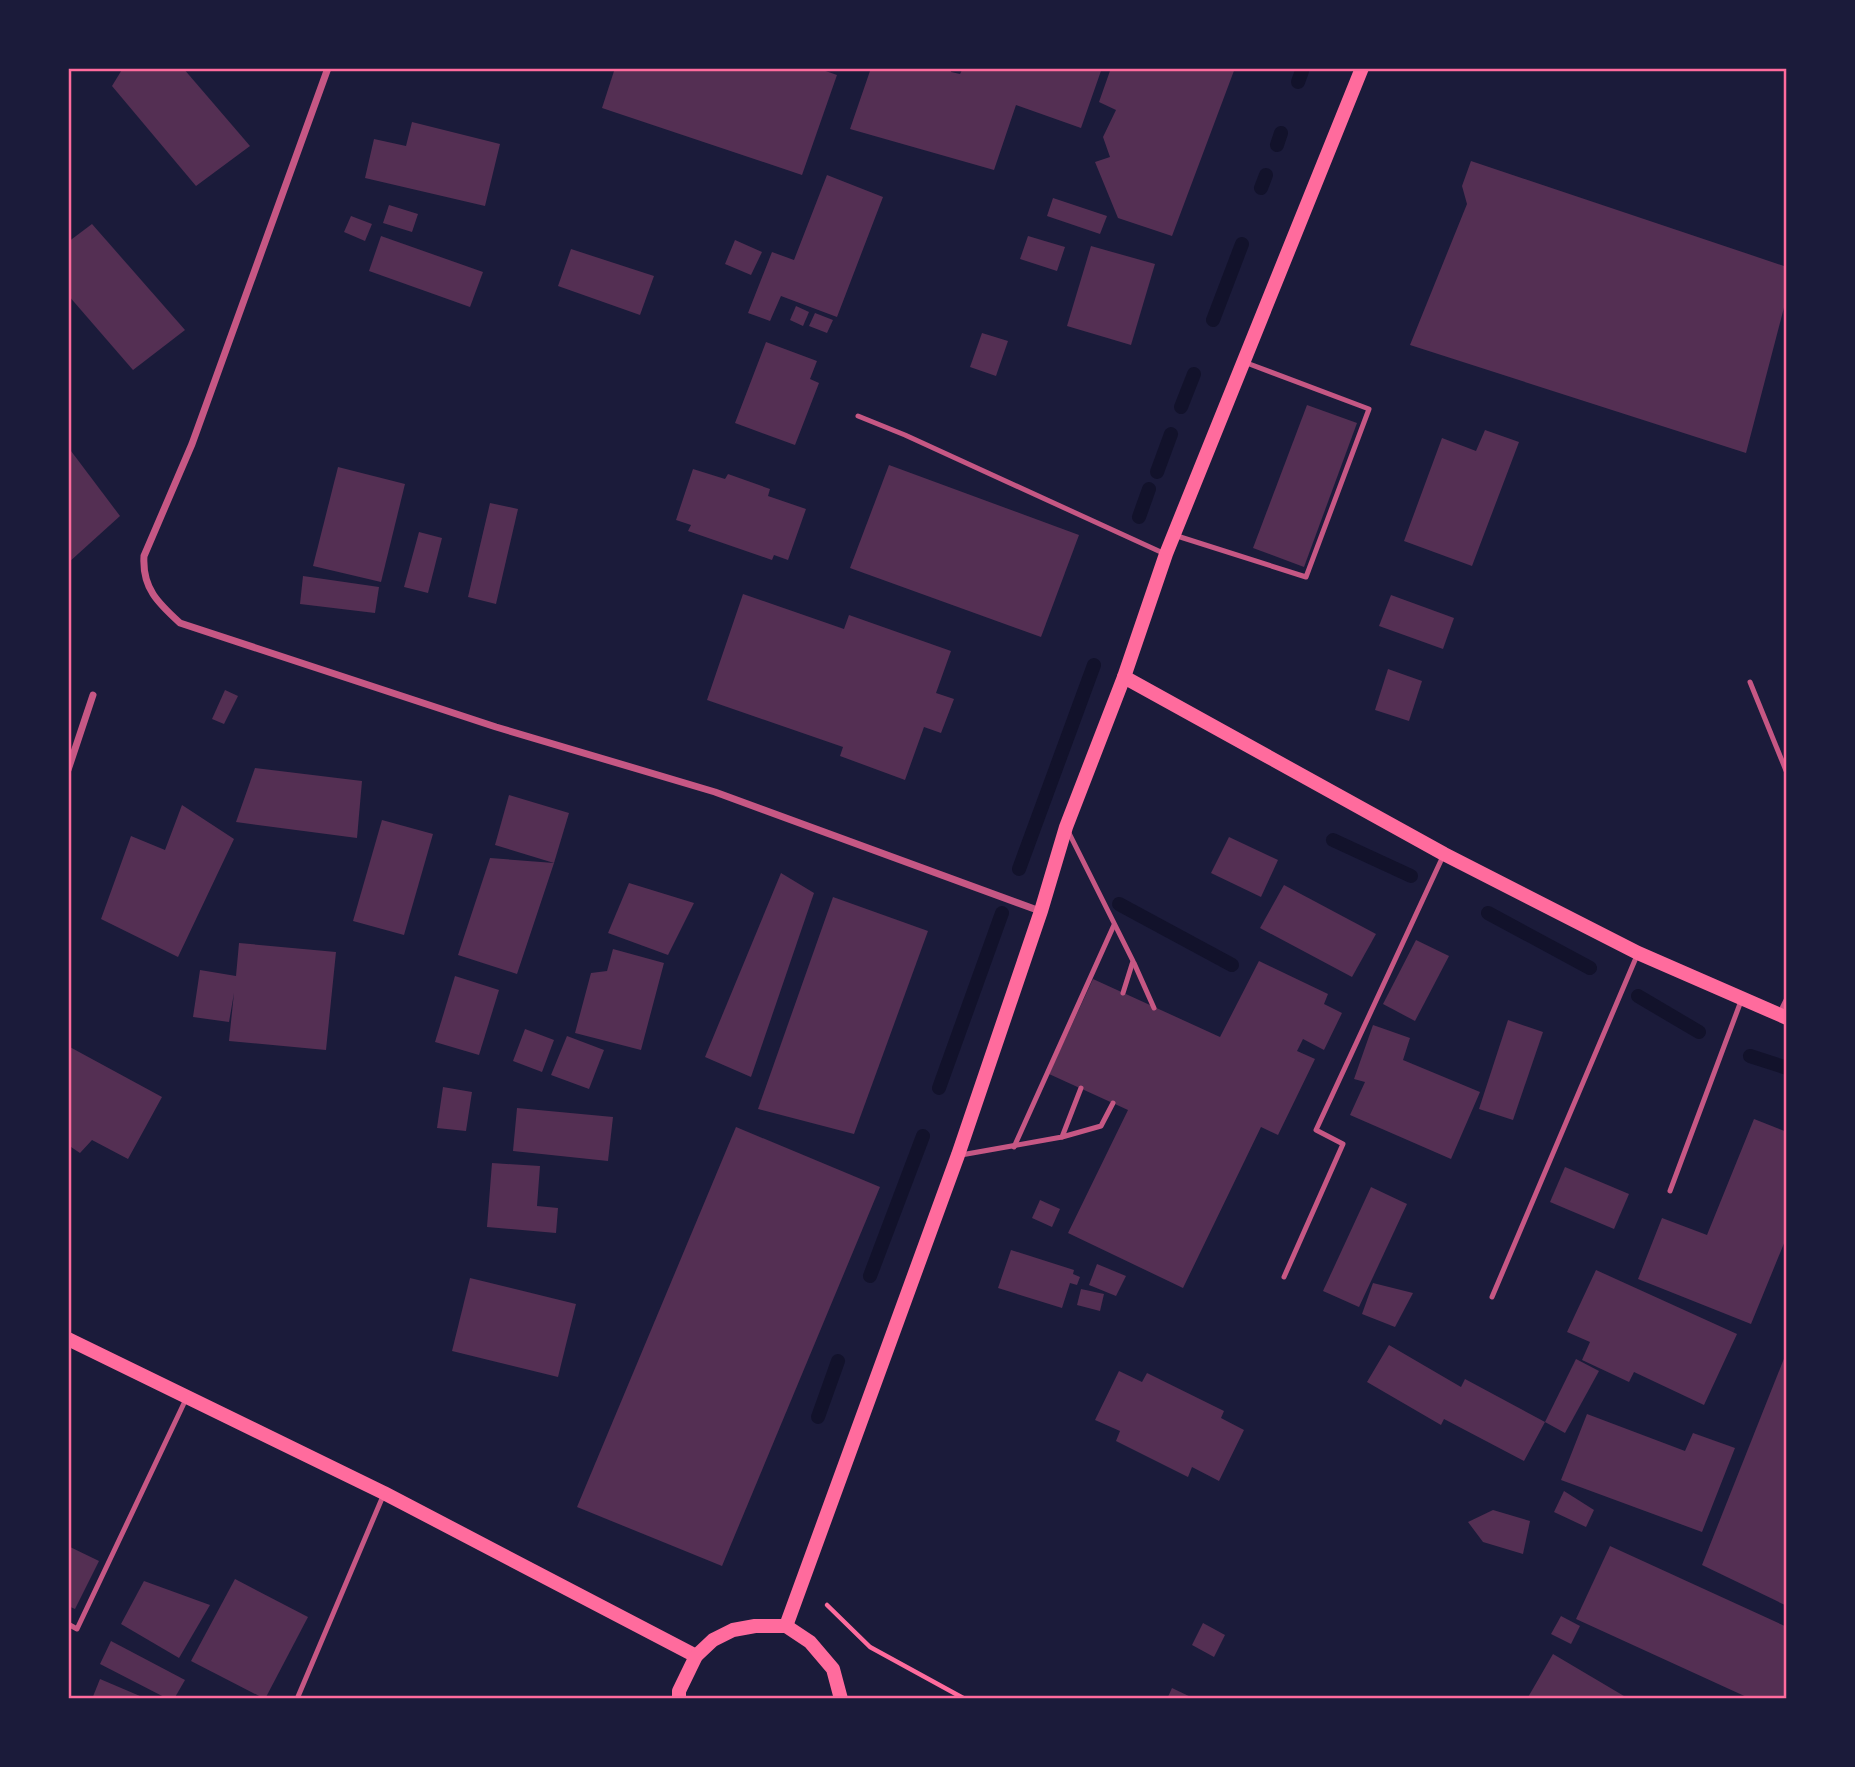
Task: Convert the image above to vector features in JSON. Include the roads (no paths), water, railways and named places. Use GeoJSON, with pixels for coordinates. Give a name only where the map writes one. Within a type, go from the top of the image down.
{"type":"FeatureCollection","features":[{"type":"Feature","properties":{"kind":"main road"},"geometry":{"type":"LineString","coordinates":[[786,1626],[958,1155],[1041,911],[1066,827],[1124,677],[1166,554],[1362,68]]}},
{"type":"Feature","properties":{"kind":"main road"},"geometry":{"type":"LineString","coordinates":[[1124,677],[1444,854],[1637,953],[1783,1017]]}},
{"type":"Feature","properties":{"kind":"main road"},"geometry":{"type":"LineString","coordinates":[[68,1339],[384,1493],[696,1656]]}},
{"type":"Feature","properties":{"kind":"main road"},"geometry":{"type":"LineString","coordinates":[[679,1699],[679,1691],[696,1656],[713,1640],[733,1630],[754,1626],[786,1626],[810,1643],[833,1669],[841,1699]]}},
{"type":"Feature","properties":{"kind":"street"},"geometry":{"type":"LineString","coordinates":[[328,68],[191,444],[144,556],[143,572],[158,603],[180,623],[496,727],[715,792],[1041,911]]}},
{"type":"Feature","properties":{"kind":"street"},"geometry":{"type":"LineString","coordinates":[[68,770],[93,695]]}},
{"type":"Feature","properties":{"kind":"lane"},"geometry":{"type":"LineString","coordinates":[[1174,535],[1306,577],[1369,409],[1244,362]]}},
{"type":"Feature","properties":{"kind":"lane"},"geometry":{"type":"LineString","coordinates":[[858,416],[1166,554]]}},
{"type":"Feature","properties":{"kind":"lane"},"geometry":{"type":"LineString","coordinates":[[1750,682],[1787,773]]}},
{"type":"Feature","properties":{"kind":"lane"},"geometry":{"type":"LineString","coordinates":[[1066,827],[1154,1007]]}},
{"type":"Feature","properties":{"kind":"lane"},"geometry":{"type":"LineString","coordinates":[[1284,1277],[1343,1144],[1316,1130],[1444,854]]}},
{"type":"Feature","properties":{"kind":"lane"},"geometry":{"type":"LineString","coordinates":[[1014,1146],[1114,925]]}},
{"type":"Feature","properties":{"kind":"lane"},"geometry":{"type":"LineString","coordinates":[[1492,1297],[1637,953]]}},
{"type":"Feature","properties":{"kind":"lane"},"geometry":{"type":"LineString","coordinates":[[1123,993],[1133,961]]}},
{"type":"Feature","properties":{"kind":"lane"},"geometry":{"type":"LineString","coordinates":[[1670,1191],[1742,998]]}},
{"type":"Feature","properties":{"kind":"lane"},"geometry":{"type":"LineString","coordinates":[[1783,1017],[1787,999]]}},
{"type":"Feature","properties":{"kind":"lane"},"geometry":{"type":"LineString","coordinates":[[1062,1137],[1081,1088]]}},
{"type":"Feature","properties":{"kind":"lane"},"geometry":{"type":"LineString","coordinates":[[958,1155],[1062,1137],[1101,1126],[1112,1103]]}},
{"type":"Feature","properties":{"kind":"lane"},"geometry":{"type":"LineString","coordinates":[[68,1624],[77,1629],[187,1396]]}},
{"type":"Feature","properties":{"kind":"lane"},"geometry":{"type":"LineString","coordinates":[[297,1699],[384,1493]]}},
{"type":"Feature","properties":{"kind":"waterway"},"geometry":{"type":"LineString","coordinates":[[1298,82],[1302,71]]}},
{"type":"Feature","properties":{"kind":"waterway"},"geometry":{"type":"LineString","coordinates":[[1277,145],[1281,133]]}},
{"type":"Feature","properties":{"kind":"waterway"},"geometry":{"type":"LineString","coordinates":[[1261,188],[1266,175]]}},
{"type":"Feature","properties":{"kind":"waterway"},"geometry":{"type":"LineString","coordinates":[[1213,320],[1242,244]]}},
{"type":"Feature","properties":{"kind":"waterway"},"geometry":{"type":"LineString","coordinates":[[1181,407],[1194,374]]}},
{"type":"Feature","properties":{"kind":"waterway"},"geometry":{"type":"LineString","coordinates":[[1157,472],[1171,434]]}},
{"type":"Feature","properties":{"kind":"waterway"},"geometry":{"type":"LineString","coordinates":[[1139,517],[1149,489]]}},
{"type":"Feature","properties":{"kind":"waterway"},"geometry":{"type":"LineString","coordinates":[[1019,869],[1094,665]]}},
{"type":"Feature","properties":{"kind":"waterway"},"geometry":{"type":"LineString","coordinates":[[1333,840],[1411,876]]}},
{"type":"Feature","properties":{"kind":"waterway"},"geometry":{"type":"LineString","coordinates":[[1119,904],[1232,965]]}},
{"type":"Feature","properties":{"kind":"waterway"},"geometry":{"type":"LineString","coordinates":[[939,1088],[1002,913]]}},
{"type":"Feature","properties":{"kind":"waterway"},"geometry":{"type":"LineString","coordinates":[[1488,913],[1590,968]]}},
{"type":"Feature","properties":{"kind":"waterway"},"geometry":{"type":"LineString","coordinates":[[1638,996],[1699,1032]]}},
{"type":"Feature","properties":{"kind":"waterway"},"geometry":{"type":"LineString","coordinates":[[1750,1056],[1787,1068]]}},
{"type":"Feature","properties":{"kind":"waterway"},"geometry":{"type":"LineString","coordinates":[[870,1276],[923,1136]]}},
{"type":"Feature","properties":{"kind":"waterway"},"geometry":{"type":"LineString","coordinates":[[818,1417],[838,1361]]}}]}
